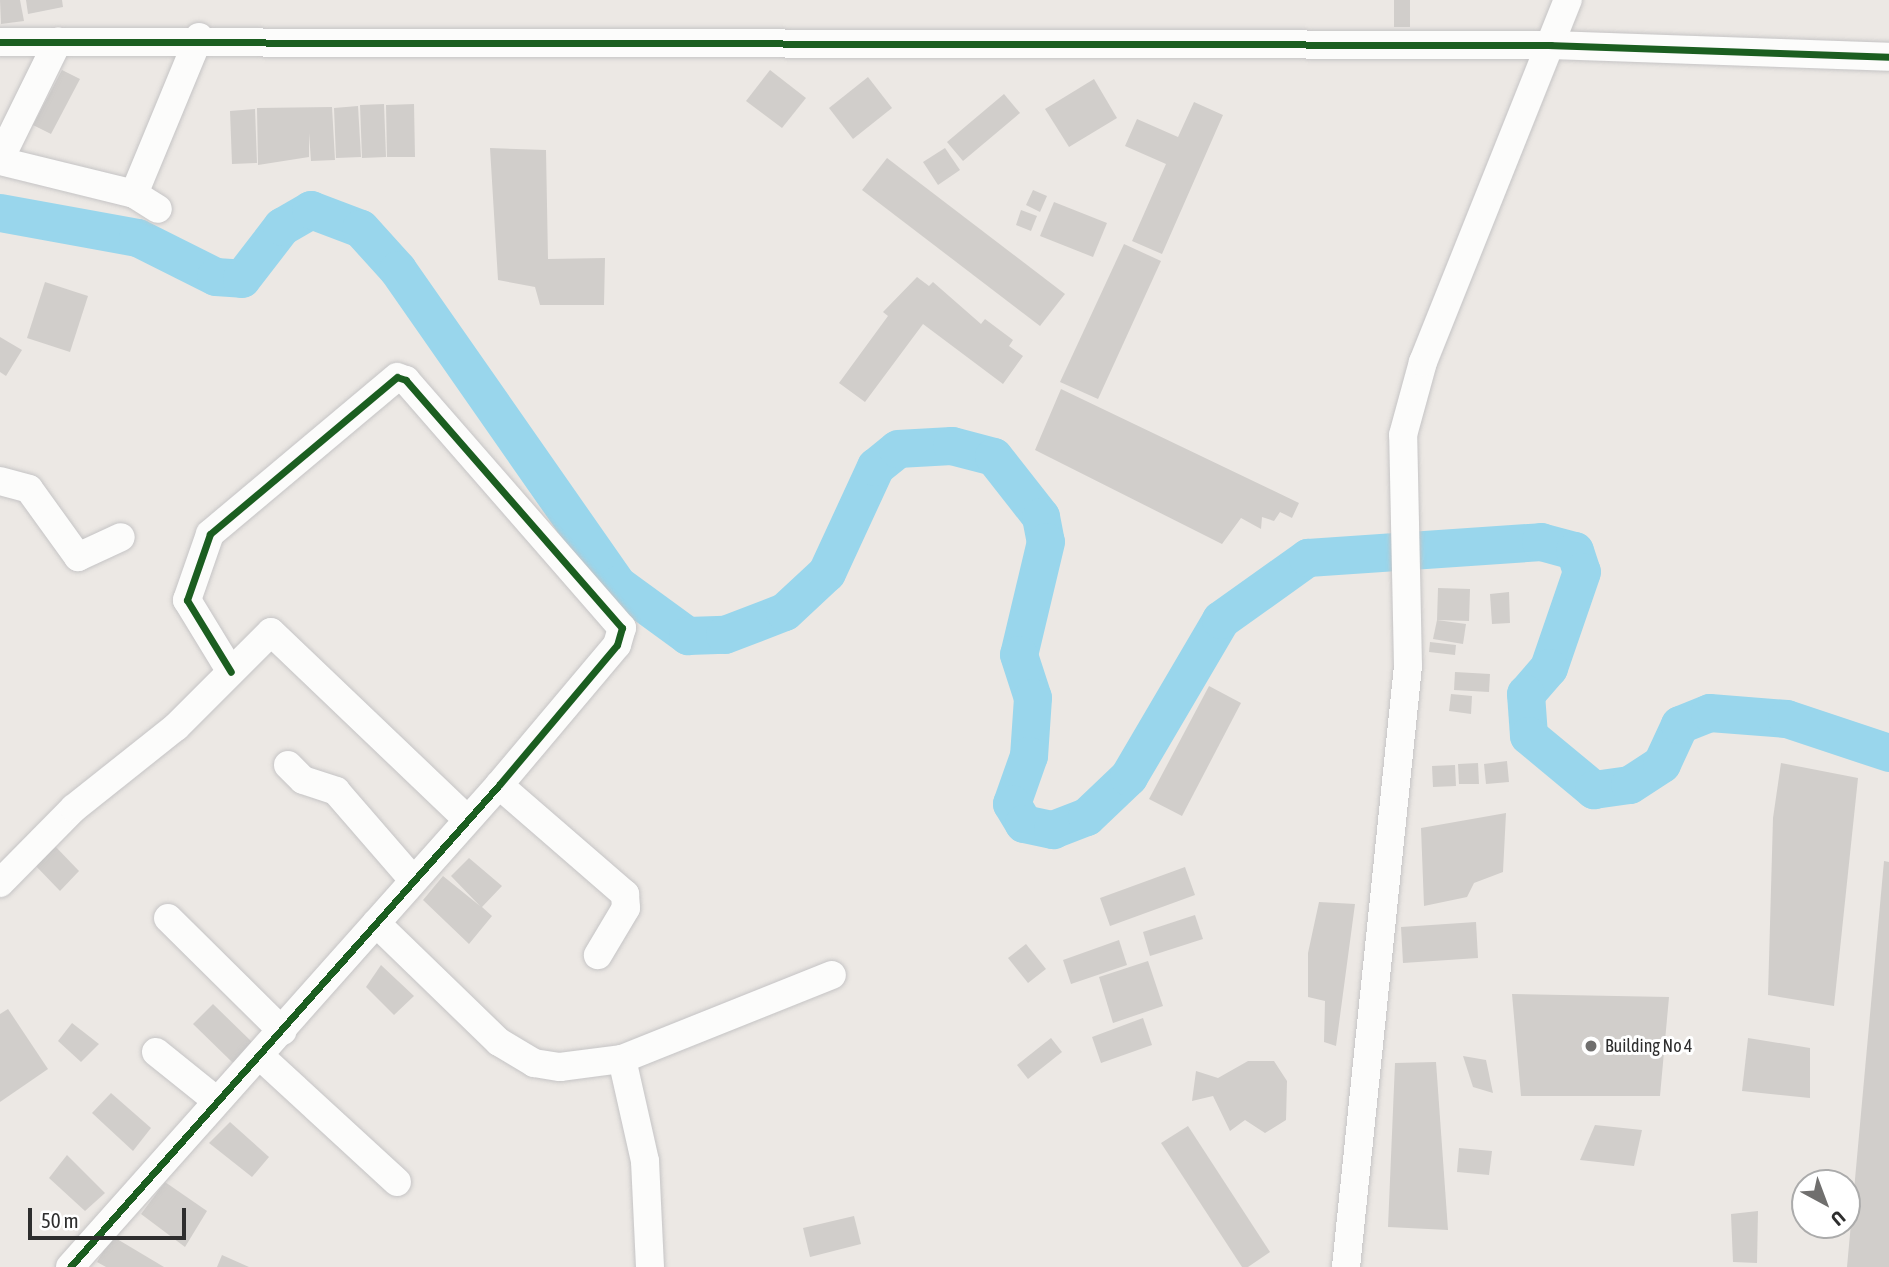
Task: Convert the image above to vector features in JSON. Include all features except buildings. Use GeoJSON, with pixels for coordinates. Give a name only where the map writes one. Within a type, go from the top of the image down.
{"type":"FeatureCollection","features":[{"type":"Feature","properties":{"kind":"street"},"geometry":{"type":"LineString","coordinates":[[1346,1267],[1402,742],[1409,630],[1399,467],[1412,397],[1568,0]]}},
{"type":"Feature","properties":{"kind":"street"},"geometry":{"type":"LineString","coordinates":[[58,41],[0,160],[146,202],[200,37]]}},
{"type":"Feature","properties":{"kind":"street"},"geometry":{"type":"LineString","coordinates":[[0,42],[200,37],[1148,48],[1551,45],[1889,57]]}},
{"type":"Feature","properties":{"kind":"street"},"geometry":{"type":"LineString","coordinates":[[70,1267],[499,785],[617,645],[622,628],[407,380],[388,380],[210,534],[187,600],[231,672]]}},
{"type":"Feature","properties":{"kind":"street"},"geometry":{"type":"LineString","coordinates":[[0,481],[29,489],[78,557],[121,537]]}},
{"type":"Feature","properties":{"kind":"street"},"geometry":{"type":"LineString","coordinates":[[0,883],[51,829],[176,727],[271,632],[467,819]]}},
{"type":"Feature","properties":{"kind":"street"},"geometry":{"type":"LineString","coordinates":[[288,765],[303,780],[336,791],[413,880]]}},
{"type":"Feature","properties":{"kind":"street"},"geometry":{"type":"LineString","coordinates":[[499,785],[625,894],[626,908],[598,955]]}},
{"type":"Feature","properties":{"kind":"street"},"geometry":{"type":"LineString","coordinates":[[168,918],[282,1031]]}},
{"type":"Feature","properties":{"kind":"street"},"geometry":{"type":"LineString","coordinates":[[376,923],[519,1056],[560,1067],[622,1059],[832,975]]}},
{"type":"Feature","properties":{"kind":"street"},"geometry":{"type":"LineString","coordinates":[[156,1052],[217,1101]]}},
{"type":"Feature","properties":{"kind":"street"},"geometry":{"type":"LineString","coordinates":[[260,1056],[397,1182]]}},
{"type":"Feature","properties":{"kind":"street"},"geometry":{"type":"LineString","coordinates":[[622,1059],[645,1161],[650,1267]]}},
{"type":"Feature","properties":{"kind":"waterway"},"geometry":{"type":"LineString","coordinates":[[0,213],[138,238],[216,277],[242,279],[282,227],[311,210],[361,229],[398,270],[618,585],[688,636],[725,635],[785,612],[827,573],[876,467],[898,449],[952,446],[994,457],[1041,517],[1046,542],[1019,655],[1033,698],[1029,756],[1012,804],[1024,824],[1053,830],[1087,817],[1129,777],[1221,620],[1308,558],[1541,542],[1575,551],[1582,572],[1549,668],[1526,694],[1529,736],[1594,790],[1630,785],[1662,764],[1680,725],[1710,713],[1787,719],[1889,753]]}},
{"type":"Feature","properties":{"kind":"cycle path"},"geometry":{"type":"LineString","coordinates":[[0,42],[1551,45],[1889,57]]}},
{"type":"Feature","properties":{"kind":"cycle path"},"geometry":{"type":"LineString","coordinates":[[70,1267],[499,785],[617,645],[622,628],[406,380],[397,377],[210,534],[187,600],[231,672]]}},
{"type":"Feature","properties":{"kind":"place","name":"Building No 4"},"geometry":{"type":"Point","coordinates":[1591,1046]}}]}
